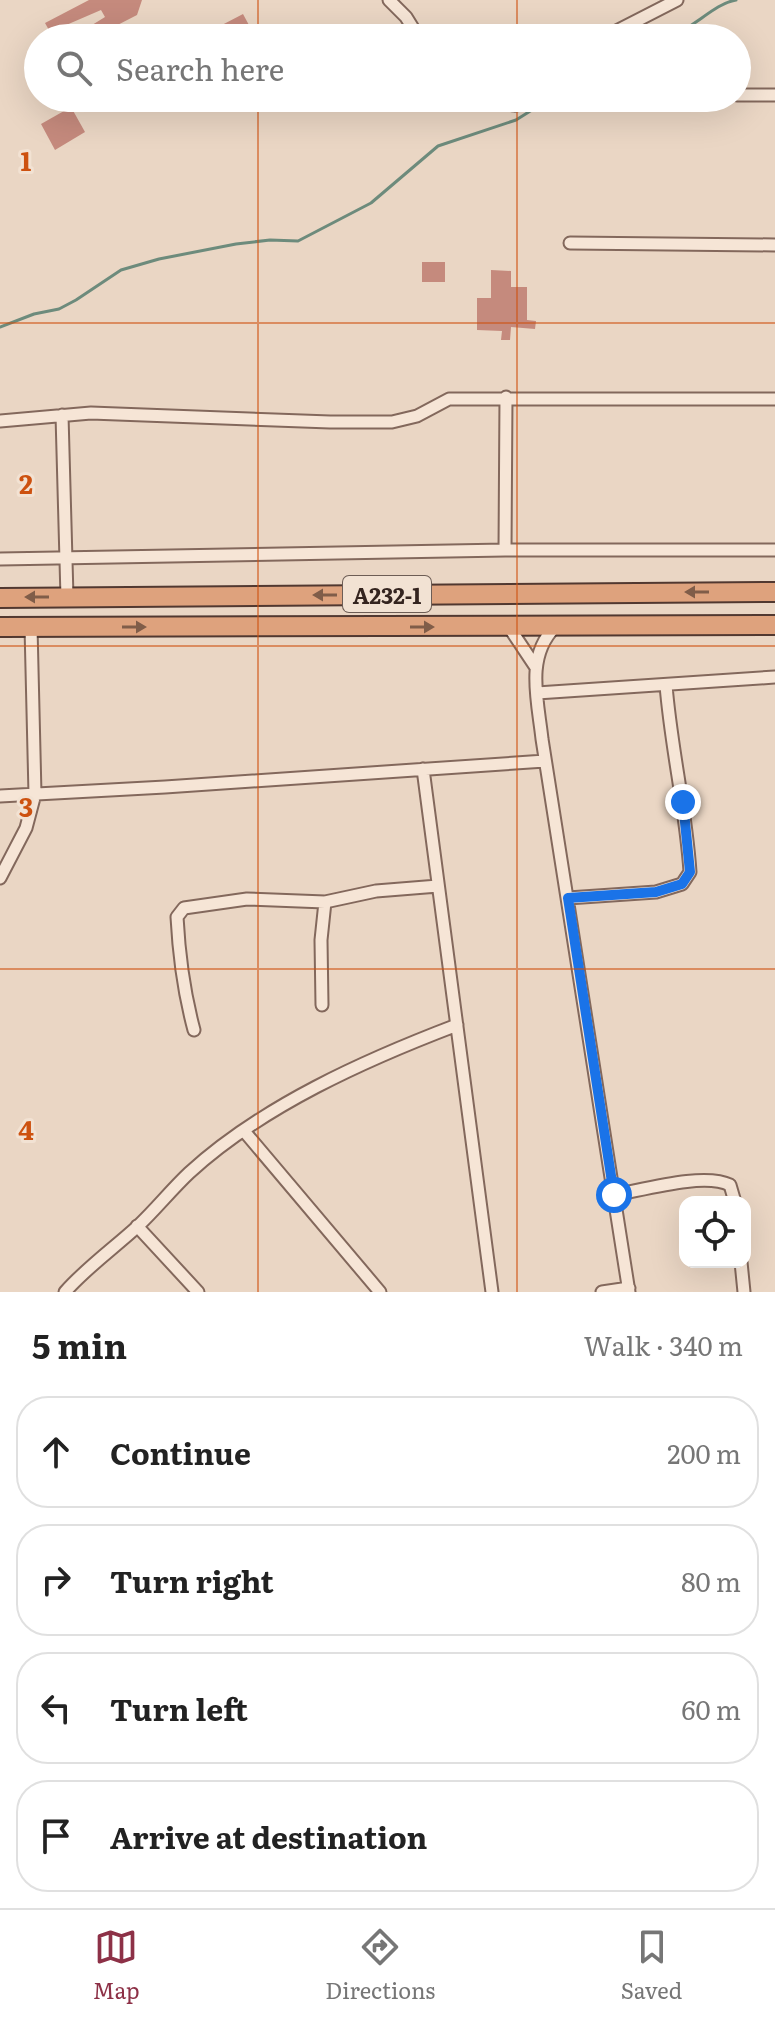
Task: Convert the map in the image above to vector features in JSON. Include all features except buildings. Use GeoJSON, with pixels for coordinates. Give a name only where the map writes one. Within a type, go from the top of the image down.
{"type":"FeatureCollection","features":[{"type":"Feature","properties":{"kind":"highway","name":"A232-1"},"geometry":{"type":"LineString","coordinates":[[0,598],[775,592]]}},
{"type":"Feature","properties":{"kind":"highway","name":"A232-1"},"geometry":{"type":"LineString","coordinates":[[0,627],[775,625]]}},
{"type":"Feature","properties":{"kind":"street"},"geometry":{"type":"LineString","coordinates":[[389,0],[410,24]]}},
{"type":"Feature","properties":{"kind":"street"},"geometry":{"type":"LineString","coordinates":[[630,24],[677,0]]}},
{"type":"Feature","properties":{"kind":"street"},"geometry":{"type":"LineString","coordinates":[[751,95],[775,95]]}},
{"type":"Feature","properties":{"kind":"street"},"geometry":{"type":"LineString","coordinates":[[570,243],[775,245]]}},
{"type":"Feature","properties":{"kind":"street"},"geometry":{"type":"LineString","coordinates":[[505,550],[506,397]]}},
{"type":"Feature","properties":{"kind":"street"},"geometry":{"type":"LineString","coordinates":[[0,421],[91,413],[392,422],[417,416],[449,399],[775,399]]}},
{"type":"Feature","properties":{"kind":"street"},"geometry":{"type":"LineString","coordinates":[[62,415],[67,597]]}},
{"type":"Feature","properties":{"kind":"street"},"geometry":{"type":"LineString","coordinates":[[0,559],[505,550],[775,550]]}},
{"type":"Feature","properties":{"kind":"street"},"geometry":{"type":"LineString","coordinates":[[0,878],[26,828],[35,794],[31,627]]}},
{"type":"Feature","properties":{"kind":"street"},"geometry":{"type":"LineString","coordinates":[[509,627],[535,666]]}},
{"type":"Feature","properties":{"kind":"street"},"geometry":{"type":"LineString","coordinates":[[555,627],[541,645],[535,666],[537,693],[545,761],[629,1290],[602,1292]]}},
{"type":"Feature","properties":{"kind":"street"},"geometry":{"type":"LineString","coordinates":[[537,693],[775,677]]}},
{"type":"Feature","properties":{"kind":"street"},"geometry":{"type":"LineString","coordinates":[[568,898],[656,892],[682,884],[690,872],[666,685]]}},
{"type":"Feature","properties":{"kind":"street"},"geometry":{"type":"LineString","coordinates":[[0,796],[545,761]]}},
{"type":"Feature","properties":{"kind":"street"},"geometry":{"type":"LineString","coordinates":[[423,769],[492,1292]]}},
{"type":"Feature","properties":{"kind":"street"},"geometry":{"type":"LineString","coordinates":[[194,1030],[187,1005],[179,944],[179,912],[195,905],[247,899],[325,902],[376,891],[438,886]]}},
{"type":"Feature","properties":{"kind":"street"},"geometry":{"type":"LineString","coordinates":[[322,1005],[321,940],[325,902]]}},
{"type":"Feature","properties":{"kind":"street"},"geometry":{"type":"LineString","coordinates":[[65,1292],[190,1172],[244,1131],[282,1106],[321,1086],[457,1025]]}},
{"type":"Feature","properties":{"kind":"street"},"geometry":{"type":"LineString","coordinates":[[244,1131],[380,1292]]}},
{"type":"Feature","properties":{"kind":"street"},"geometry":{"type":"LineString","coordinates":[[614,1195],[689,1182],[721,1180],[730,1185],[733,1196]]}},
{"type":"Feature","properties":{"kind":"street"},"geometry":{"type":"LineString","coordinates":[[137,1226],[198,1292]]}},
{"type":"Feature","properties":{"kind":"street"},"geometry":{"type":"LineString","coordinates":[[742,1268],[744,1292]]}},
{"type":"Feature","properties":{"kind":"waterway"},"geometry":{"type":"LineString","coordinates":[[693,24],[719,6],[736,0]]}},
{"type":"Feature","properties":{"kind":"waterway"},"geometry":{"type":"LineString","coordinates":[[0,327],[34,314],[59,309],[121,270],[159,259],[236,244],[298,241],[371,203],[438,146],[516,120],[529,112]]}},
{"type":"Feature","properties":{"kind":"route"},"geometry":{"type":"LineString","coordinates":[[614,1195],[568,898],[656,892],[682,884],[690,872],[683,802]]}}]}
